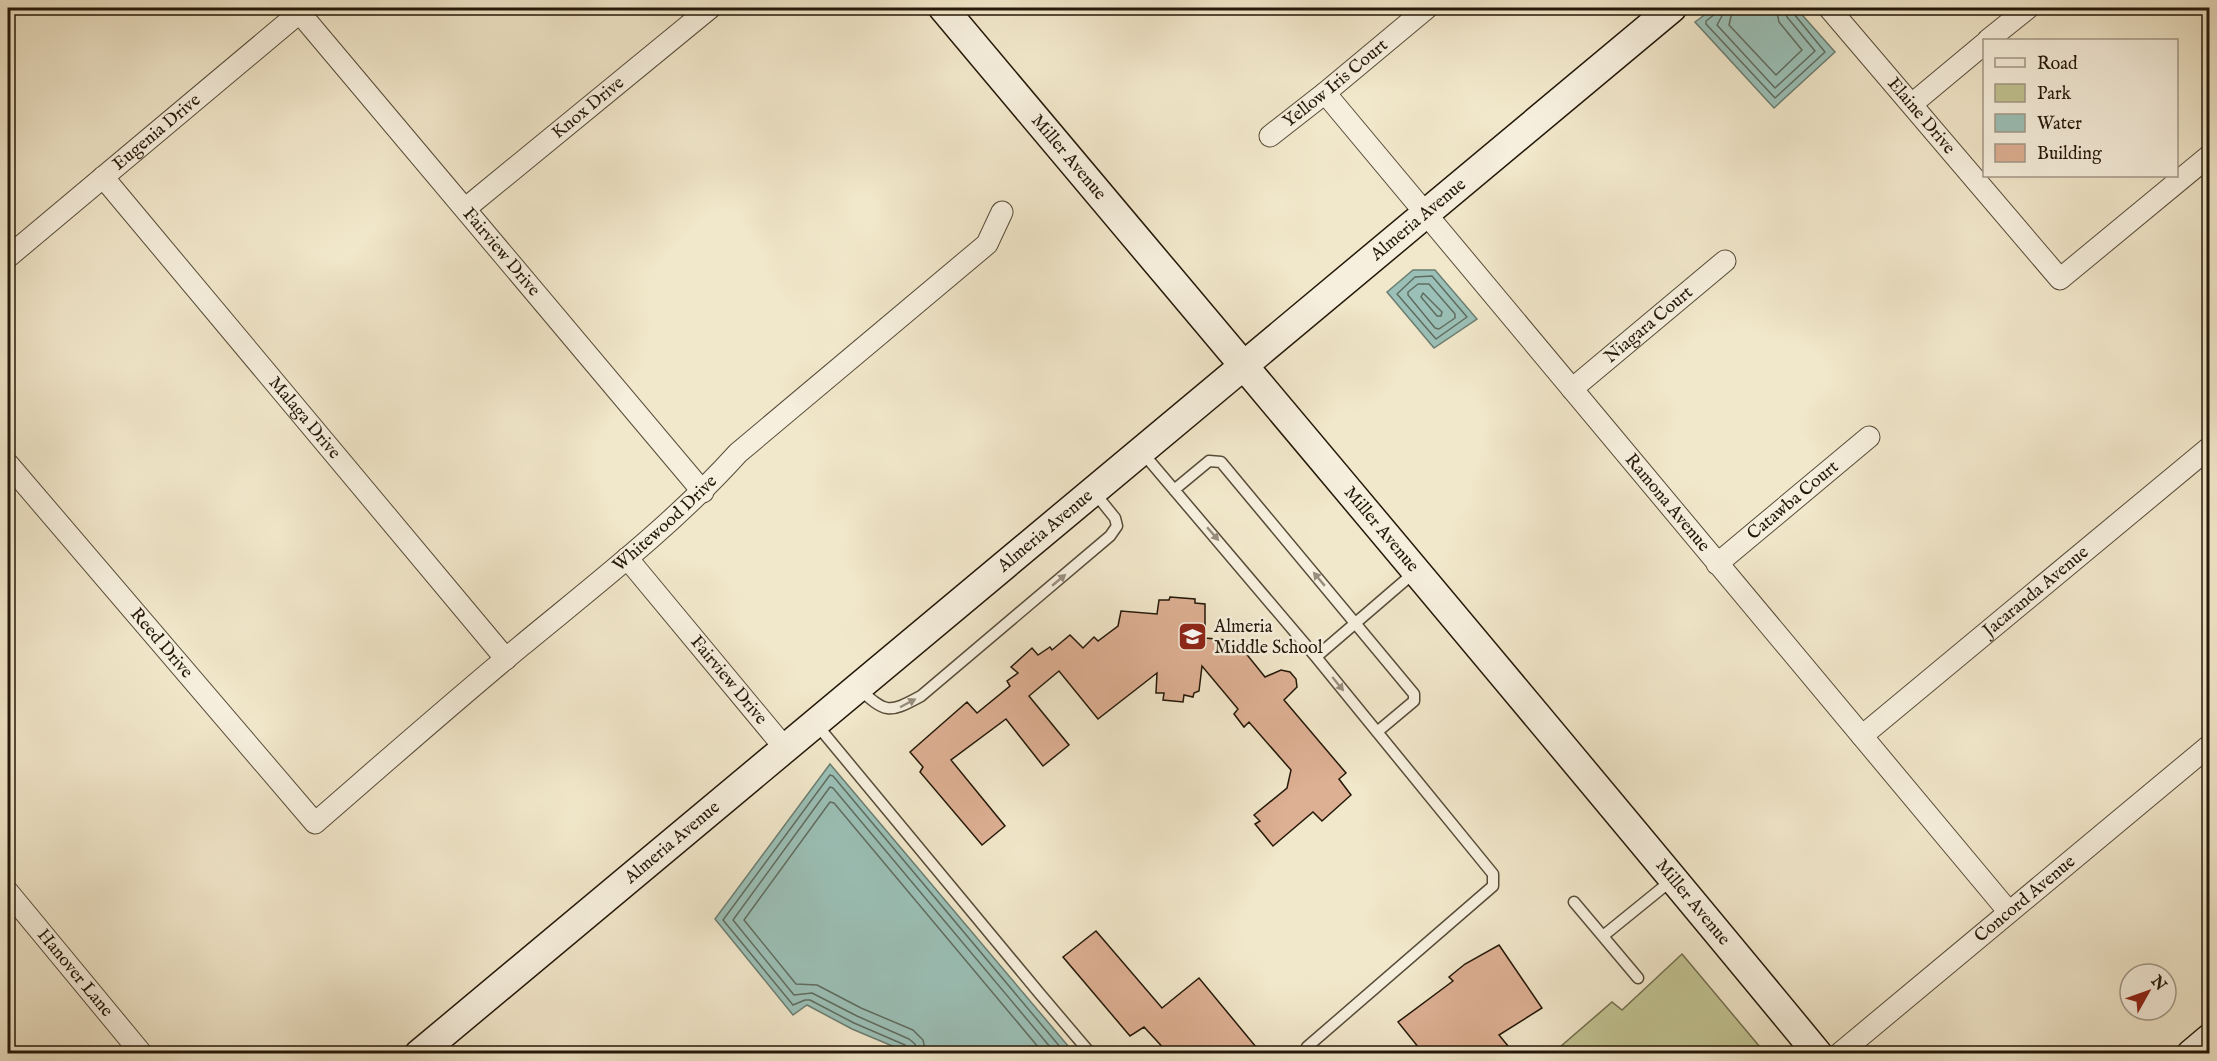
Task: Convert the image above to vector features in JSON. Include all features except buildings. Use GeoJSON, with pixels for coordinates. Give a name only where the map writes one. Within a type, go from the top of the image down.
{"type":"FeatureCollection","features":[{"type":"Feature","properties":{"kind":"street","name":"Knox Drive"},"geometry":{"type":"LineString","coordinates":[[466,208],[710,8]]}},
{"type":"Feature","properties":{"kind":"street","name":"Miller Avenue"},"geometry":{"type":"LineString","coordinates":[[943,8],[1818,1053]]}},
{"type":"Feature","properties":{"kind":"street","name":"Yellow Iris Court"},"geometry":{"type":"LineString","coordinates":[[1270,136],[1427,8]]}},
{"type":"Feature","properties":{"kind":"street","name":"Almeria Avenue"},"geometry":{"type":"LineString","coordinates":[[419,1053],[1672,8]]}},
{"type":"Feature","properties":{"kind":"street","name":"Elaine Drive"},"geometry":{"type":"LineString","coordinates":[[1829,8],[2060,279],[2210,155]]}},
{"type":"Feature","properties":{"kind":"street"},"geometry":{"type":"LineString","coordinates":[[1989,39],[2028,8]]}},
{"type":"Feature","properties":{"kind":"street","name":"Fairview Drive"},"geometry":{"type":"LineString","coordinates":[[302,10],[703,492]]}},
{"type":"Feature","properties":{"kind":"street","name":"Eugenia Drive"},"geometry":{"type":"LineString","coordinates":[[8,257],[302,10]]}},
{"type":"Feature","properties":{"kind":"street"},"geometry":{"type":"LineString","coordinates":[[1912,104],[1983,45]]}},
{"type":"Feature","properties":{"kind":"street","name":"Ramona Avenue"},"geometry":{"type":"LineString","coordinates":[[1325,93],[2009,912]]}},
{"type":"Feature","properties":{"kind":"street","name":"Malaga Drive"},"geometry":{"type":"LineString","coordinates":[[103,177],[506,659]]}},
{"type":"Feature","properties":{"kind":"street","name":"Whitewood Drive"},"geometry":{"type":"LineString","coordinates":[[315,824],[703,492],[738,453],[987,244],[1002,212]]}},
{"type":"Feature","properties":{"kind":"street","name":"Niagara Court"},"geometry":{"type":"LineString","coordinates":[[1572,389],[1725,261]]}},
{"type":"Feature","properties":{"kind":"street","name":"Catawba Court"},"geometry":{"type":"LineString","coordinates":[[1718,564],[1869,437]]}},
{"type":"Feature","properties":{"kind":"street","name":"Jacaranda Avenue"},"geometry":{"type":"LineString","coordinates":[[1862,736],[2210,447]]}},
{"type":"Feature","properties":{"kind":"street","name":"Reed Drive"},"geometry":{"type":"LineString","coordinates":[[8,464],[315,824]]}},
{"type":"Feature","properties":{"kind":"street","name":"Fairview Drive"},"geometry":{"type":"LineString","coordinates":[[627,558],[784,747]]}},
{"type":"Feature","properties":{"kind":"street","name":"Concord Avenue"},"geometry":{"type":"LineString","coordinates":[[1839,1053],[2210,745]]}},
{"type":"Feature","properties":{"kind":"street","name":"Hanover Lane"},"geometry":{"type":"LineString","coordinates":[[8,892],[142,1053]]}},
{"type":"Feature","properties":{"kind":"street"},"geometry":{"type":"LineString","coordinates":[[2192,1053],[2210,1038]]}},
{"type":"Feature","properties":{"kind":"lane"},"geometry":{"type":"LineString","coordinates":[[1141,452],[1317,657],[1493,874],[1493,886],[1307,1047]]}},
{"type":"Feature","properties":{"kind":"lane"},"geometry":{"type":"LineString","coordinates":[[1174,490],[1209,461],[1221,462],[1414,694],[1414,701],[1377,732]]}},
{"type":"Feature","properties":{"kind":"lane"},"geometry":{"type":"LineString","coordinates":[[858,688],[876,704],[888,709],[897,708],[921,696],[1110,536],[1117,526],[1115,518],[1093,490]]}},
{"type":"Feature","properties":{"kind":"lane"},"geometry":{"type":"LineString","coordinates":[[1317,657],[1416,571]]}},
{"type":"Feature","properties":{"kind":"lane"},"geometry":{"type":"LineString","coordinates":[[815,722],[1040,994],[1092,1053]]}},
{"type":"Feature","properties":{"kind":"lane"},"geometry":{"type":"LineString","coordinates":[[1602,936],[1673,878]]}},
{"type":"Feature","properties":{"kind":"lane"},"geometry":{"type":"LineString","coordinates":[[1574,902],[1638,978]]}},
{"type":"Feature","properties":{"kind":"green space"},"geometry":{"type":"Polygon","coordinates":[[[1682,954],[1765,1053],[1553,1053],[1612,1002],[1622,1010],[1682,954]]]}},
{"type":"Feature","properties":{"kind":"water"},"geometry":{"type":"Polygon","coordinates":[[[1714,8],[1796,8],[1835,52],[1774,108],[1695,22],[1714,8]]]}},
{"type":"Feature","properties":{"kind":"water"},"geometry":{"type":"Polygon","coordinates":[[[1413,270],[1435,270],[1477,319],[1434,348],[1387,292],[1413,270]]]}},
{"type":"Feature","properties":{"kind":"water"},"geometry":{"type":"Polygon","coordinates":[[[830,764],[1074,1053],[909,1053],[852,1029],[807,1005],[793,1015],[715,919],[830,764]]]}},
{"type":"Feature","properties":{"kind":"place","name":"Almeria Middle School"},"geometry":{"type":"Point","coordinates":[1193,637]}}]}
